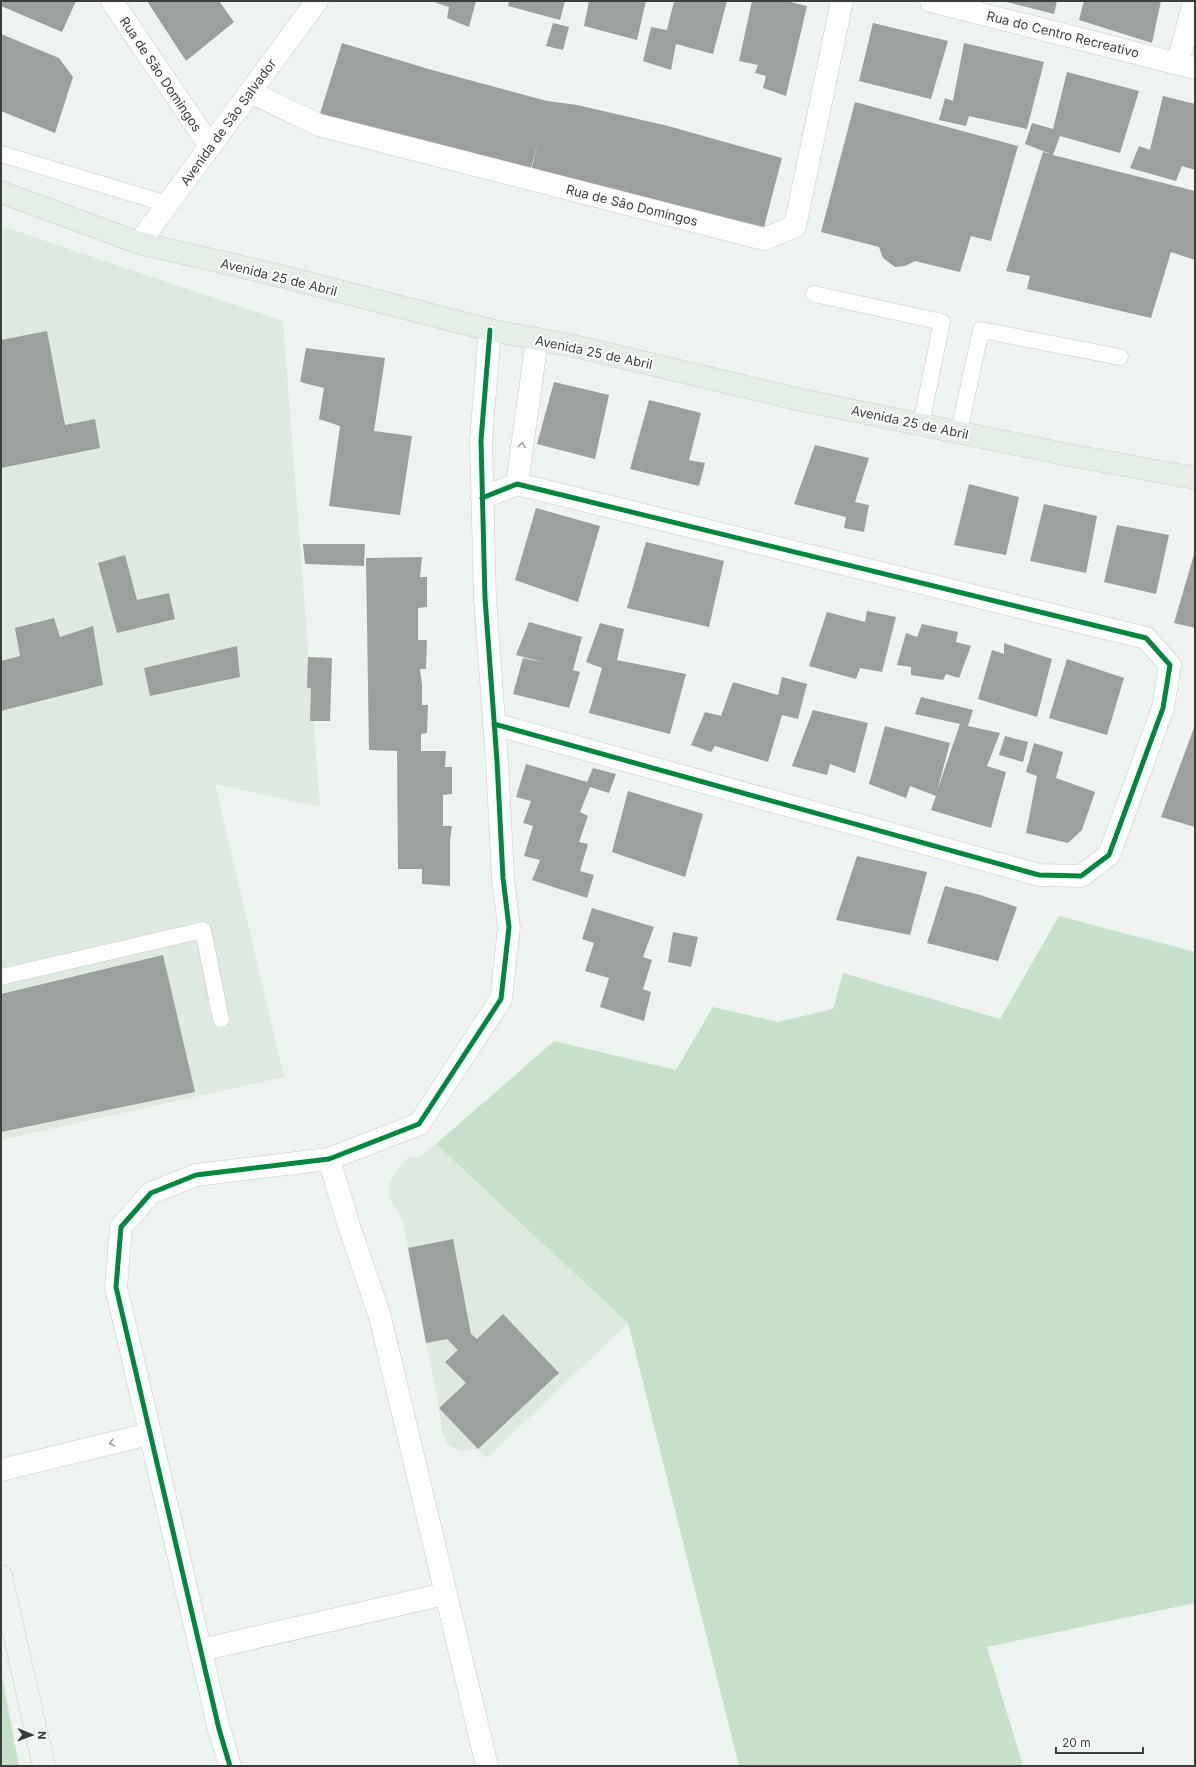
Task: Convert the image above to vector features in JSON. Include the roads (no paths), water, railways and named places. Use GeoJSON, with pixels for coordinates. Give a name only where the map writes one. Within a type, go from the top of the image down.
{"type":"FeatureCollection","features":[{"type":"Feature","properties":{"kind":"highway","name":"Avenida 25 de Abril"},"geometry":{"type":"LineString","coordinates":[[1,192],[139,243],[273,274],[490,330],[583,348],[797,399],[959,431],[1069,456],[1195,478]]}},
{"type":"Feature","properties":{"kind":"main road"},"geometry":{"type":"LineString","coordinates":[[1,1576],[44,1766]]}},
{"type":"Feature","properties":{"kind":"street","name":"Rua de São Domingos"},"geometry":{"type":"LineString","coordinates":[[112,1],[210,146]]}},
{"type":"Feature","properties":{"kind":"street","name":"Avenida de São Salvador"},"geometry":{"type":"LineString","coordinates":[[139,243],[317,1]]}},
{"type":"Feature","properties":{"kind":"street","name":"Rua de São Domingos"},"geometry":{"type":"LineString","coordinates":[[250,92],[319,125],[764,239],[795,226],[842,1]]}},
{"type":"Feature","properties":{"kind":"street","name":"Rua do Centro Recreativo"},"geometry":{"type":"LineString","coordinates":[[931,1],[1187,66]]}},
{"type":"Feature","properties":{"kind":"street"},"geometry":{"type":"LineString","coordinates":[[1187,66],[1194,1]]}},
{"type":"Feature","properties":{"kind":"street"},"geometry":{"type":"LineString","coordinates":[[230,1766],[149,1434],[116,1287],[121,1227],[151,1193],[196,1175],[329,1159],[419,1124],[501,999],[509,927],[503,878],[485,598],[481,440],[490,330]]}},
{"type":"Feature","properties":{"kind":"street"},"geometry":{"type":"LineString","coordinates":[[517,484],[537,339]]}},
{"type":"Feature","properties":{"kind":"street"},"geometry":{"type":"LineString","coordinates":[[482,498],[517,484],[1146,638],[1170,665],[1163,708],[1109,855],[1081,876],[1039,875],[494,724]]}},
{"type":"Feature","properties":{"kind":"street"},"geometry":{"type":"LineString","coordinates":[[329,1159],[349,1226],[380,1317],[487,1766]]}},
{"type":"Feature","properties":{"kind":"street"},"geometry":{"type":"LineString","coordinates":[[1,1470],[149,1434]]}},
{"type":"Feature","properties":{"kind":"street"},"geometry":{"type":"LineString","coordinates":[[201,1650],[445,1594]]}},
{"type":"Feature","properties":{"kind":"lane"},"geometry":{"type":"LineString","coordinates":[[1,154],[168,204]]}},
{"type":"Feature","properties":{"kind":"lane"},"geometry":{"type":"LineString","coordinates":[[814,294],[942,322],[921,424]]}},
{"type":"Feature","properties":{"kind":"lane"},"geometry":{"type":"LineString","coordinates":[[959,431],[981,330],[1120,358]]}},
{"type":"Feature","properties":{"kind":"lane"},"geometry":{"type":"LineString","coordinates":[[1,977],[203,930],[221,1019]]}}]}
